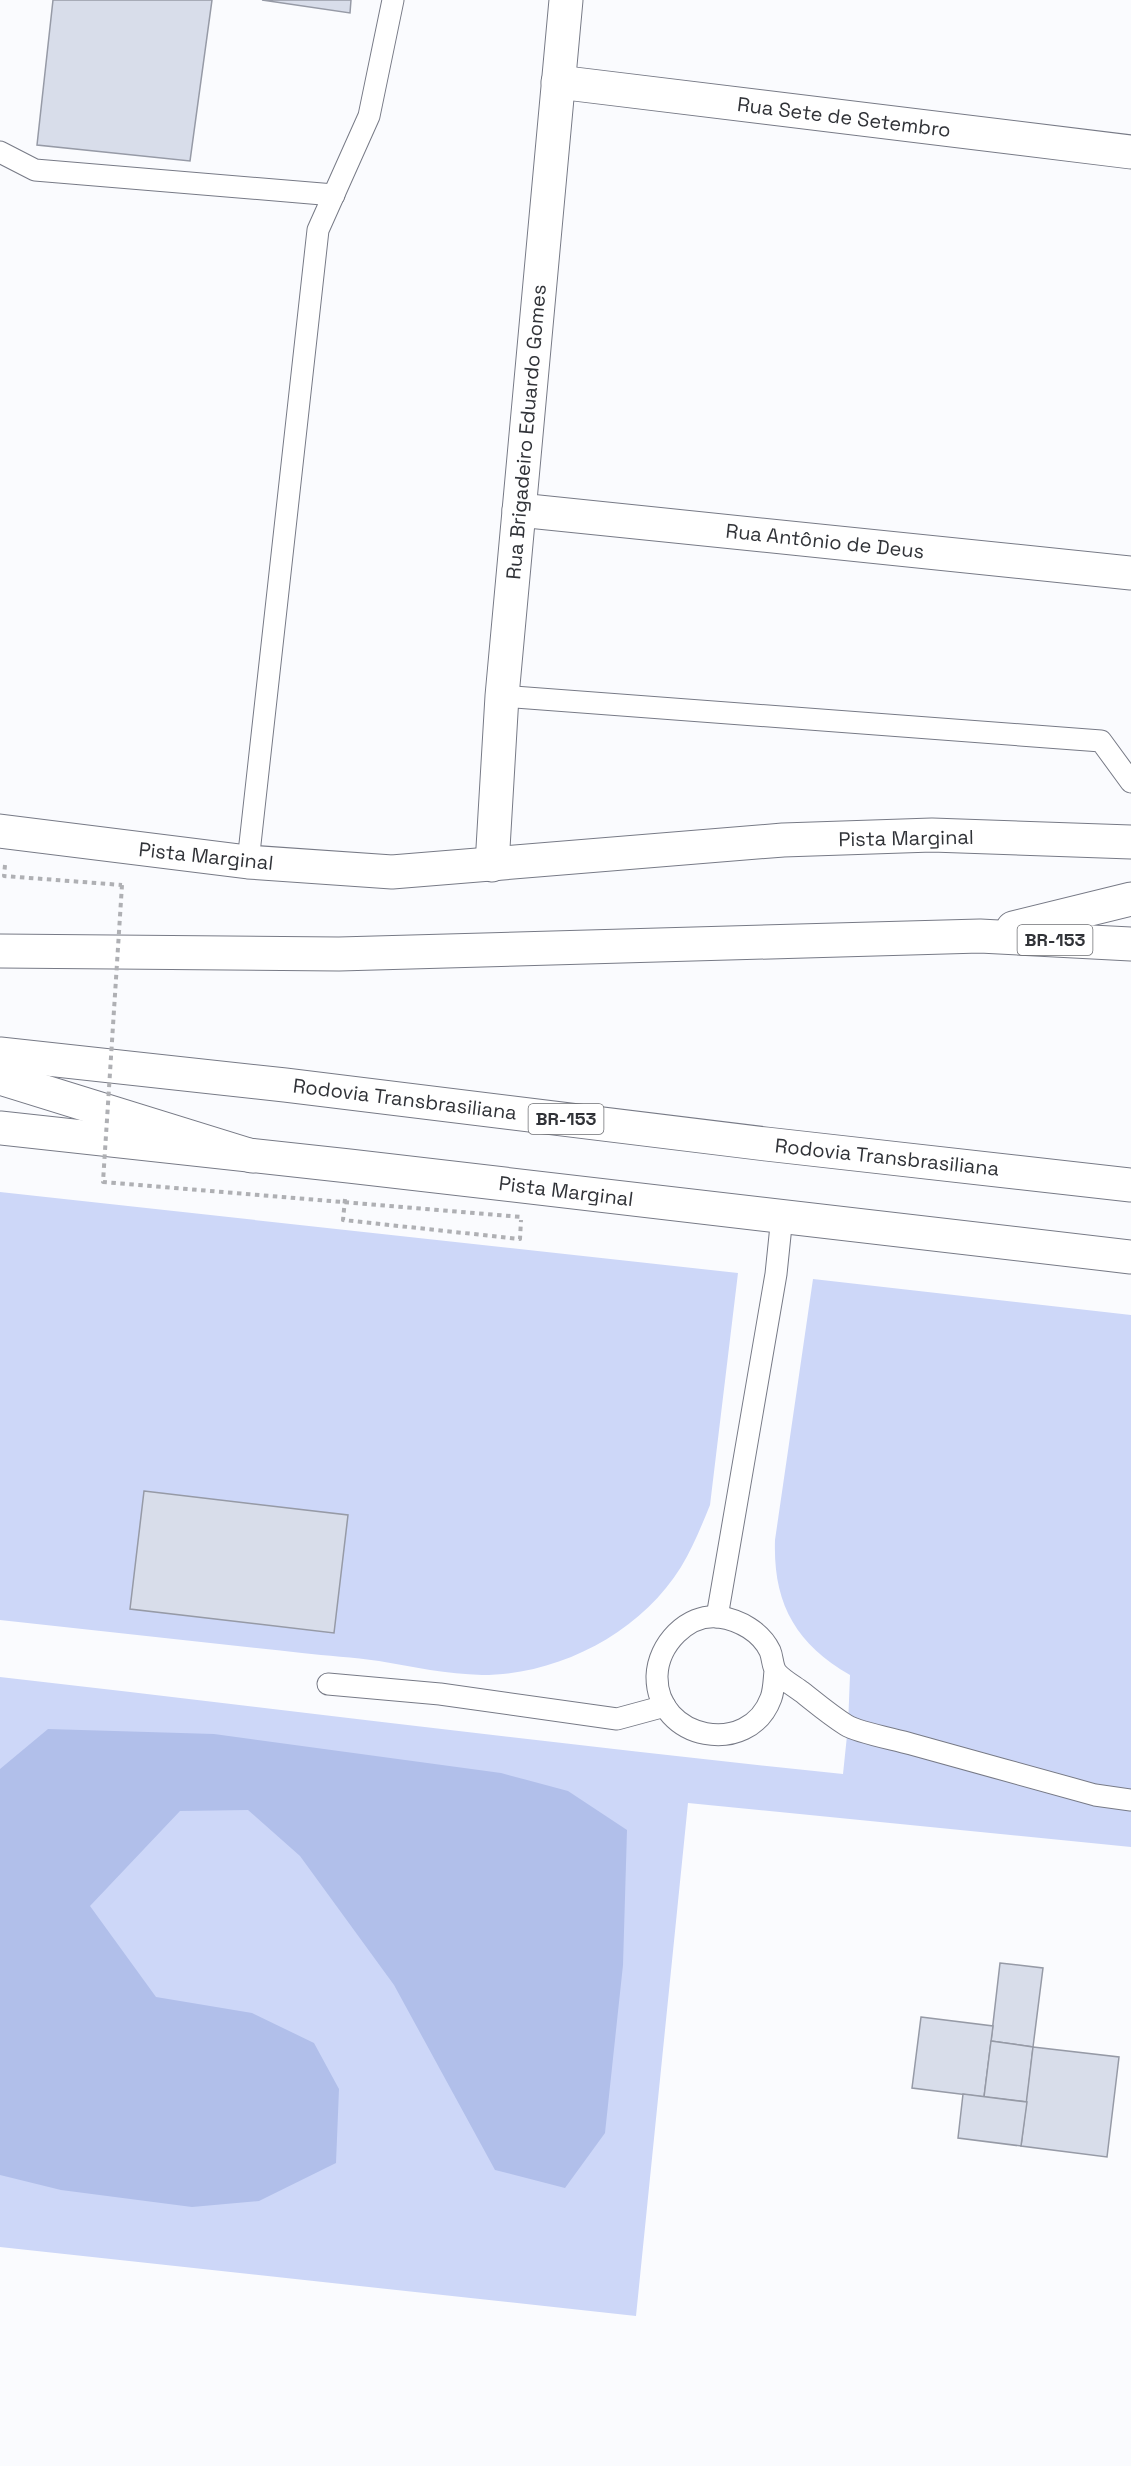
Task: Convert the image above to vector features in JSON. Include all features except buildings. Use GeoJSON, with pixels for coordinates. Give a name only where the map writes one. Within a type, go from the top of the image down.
{"type":"FeatureCollection","features":[{"type":"Feature","properties":{"kind":"main road","name":"Rua Brigadeiro Eduardo Gomes"},"geometry":{"type":"LineString","coordinates":[[492,865],[502,696],[566,0]]}},
{"type":"Feature","properties":{"kind":"main road","name":"Rua Sete de Setembro"},"geometry":{"type":"LineString","coordinates":[[558,82],[1131,152]]}},
{"type":"Feature","properties":{"kind":"main road","name":"Rua Antônio de Deus"},"geometry":{"type":"LineString","coordinates":[[519,510],[1131,573]]}},
{"type":"Feature","properties":{"kind":"main road","name":"Pista Marginal"},"geometry":{"type":"LineString","coordinates":[[0,831],[248,862],[392,872],[783,840],[932,835],[1131,842]]}},
{"type":"Feature","properties":{"kind":"main road"},"geometry":{"type":"LineString","coordinates":[[980,936],[1131,898]]}},
{"type":"Feature","properties":{"kind":"main road","name":"BR-153"},"geometry":{"type":"LineString","coordinates":[[0,951],[339,954],[980,936],[1131,944]]}},
{"type":"Feature","properties":{"kind":"main road","name":"Rodovia Transbrasiliana"},"geometry":{"type":"LineString","coordinates":[[0,1054],[297,1086],[766,1144],[1131,1185]]}},
{"type":"Feature","properties":{"kind":"main road"},"geometry":{"type":"LineString","coordinates":[[0,1078],[252,1156]]}},
{"type":"Feature","properties":{"kind":"main road","name":"Pista Marginal"},"geometry":{"type":"LineString","coordinates":[[0,1128],[1131,1257]]}},
{"type":"Feature","properties":{"kind":"lane"},"geometry":{"type":"LineString","coordinates":[[248,862],[318,230],[369,116],[393,0]]}},
{"type":"Feature","properties":{"kind":"lane"},"geometry":{"type":"LineString","coordinates":[[0,152],[35,170],[334,195]]}},
{"type":"Feature","properties":{"kind":"lane"},"geometry":{"type":"LineString","coordinates":[[502,696],[1101,741],[1131,782]]}},
{"type":"Feature","properties":{"kind":"lane"},"geometry":{"type":"LineString","coordinates":[[717,1617],[776,1274],[782,1216]]}},
{"type":"Feature","properties":{"kind":"lane"},"geometry":{"type":"LineString","coordinates":[[717,1617],[742,1623],[759,1635],[770,1652],[775,1671],[772,1698],[764,1711],[749,1726],[731,1734],[711,1736],[690,1730],[673,1717],[665,1706],[658,1687],[657,1675],[661,1655],[674,1635],[690,1623],[717,1617]]}},
{"type":"Feature","properties":{"kind":"lane"},"geometry":{"type":"LineString","coordinates":[[775,1671],[848,1726],[1095,1795],[1131,1800]]}},
{"type":"Feature","properties":{"kind":"lane"},"geometry":{"type":"LineString","coordinates":[[328,1684],[440,1694],[617,1719],[665,1706]]}},
{"type":"Feature","properties":{"kind":"path"},"geometry":{"type":"LineString","coordinates":[[122,885],[103,1182],[522,1216],[520,1239],[343,1220],[349,1166]]}},
{"type":"Feature","properties":{"kind":"shaded area"},"geometry":{"type":"Polygon","coordinates":[[[0,1192],[738,1273],[710,1505],[681,1567],[664,1591],[643,1612],[595,1646],[540,1667],[511,1673],[482,1675],[456,1673],[360,1658],[0,1620],[0,1192]]]}},
{"type":"Feature","properties":{"kind":"shaded area"},"geometry":{"type":"Polygon","coordinates":[[[813,1279],[1131,1315],[1131,1847],[688,1803],[636,2316],[0,2247],[0,1677],[843,1774],[850,1675],[815,1649],[791,1619],[783,1602],[775,1563],[775,1540],[813,1279]]]}},
{"type":"Feature","properties":{"kind":"shaded area"},"geometry":{"type":"Polygon","coordinates":[[[48,1729],[214,1734],[501,1773],[568,1791],[627,1830],[623,1965],[605,2133],[565,2188],[495,2170],[394,1985],[300,1856],[248,1810],[180,1811],[90,1906],[156,1997],[252,2013],[314,2043],[339,2089],[336,2163],[259,2201],[192,2207],[61,2190],[0,2175],[0,1769],[48,1729]]]}}]}
